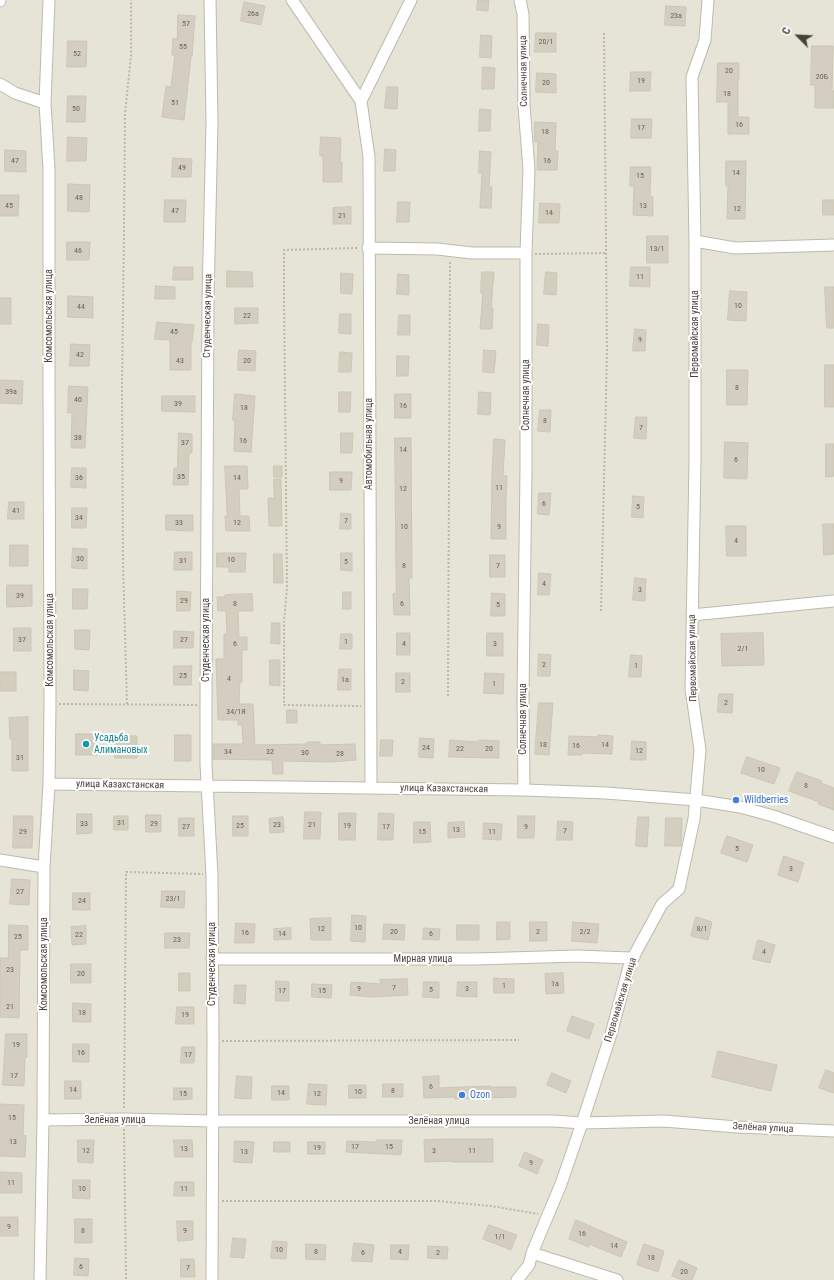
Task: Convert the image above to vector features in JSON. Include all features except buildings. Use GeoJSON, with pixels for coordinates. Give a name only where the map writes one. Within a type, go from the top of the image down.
{"type":"FeatureCollection","features":[{"type":"Feature","properties":{"kind":"street","name":"Комсомольская улица"},"geometry":{"type":"LineString","coordinates":[[40,1280],[44,1120],[44,867],[49,784],[50,704],[49,169],[45,104],[49,0]]}},
{"type":"Feature","properties":{"kind":"street","name":"Студенческая улица"},"geometry":{"type":"LineString","coordinates":[[210,0],[212,122],[208,300],[206,704],[207,786],[212,875],[212,1280]]}},
{"type":"Feature","properties":{"kind":"street"},"geometry":{"type":"LineString","coordinates":[[292,0],[361,101],[411,0]]}},
{"type":"Feature","properties":{"kind":"street","name":"Солнечная улица"},"geometry":{"type":"LineString","coordinates":[[520,0],[523,14],[524,106],[529,169],[526,253],[526,470],[523,697],[524,790]]}},
{"type":"Feature","properties":{"kind":"street","name":"Первомайская улица"},"geometry":{"type":"LineString","coordinates":[[516,1280],[529,1265],[532,1253],[561,1184],[611,1034],[630,963],[662,904],[679,889],[694,819],[700,750],[691,689],[695,462],[695,240],[692,77],[705,40],[708,0]]}},
{"type":"Feature","properties":{"kind":"street"},"geometry":{"type":"LineString","coordinates":[[0,84],[15,93],[45,104]]}},
{"type":"Feature","properties":{"kind":"street","name":"Автомобильная улица"},"geometry":{"type":"LineString","coordinates":[[361,101],[369,157],[368,248],[371,788]]}},
{"type":"Feature","properties":{"kind":"street"},"geometry":{"type":"LineString","coordinates":[[695,240],[735,248],[834,245]]}},
{"type":"Feature","properties":{"kind":"street"},"geometry":{"type":"LineString","coordinates":[[368,248],[437,249],[472,253],[526,253]]}},
{"type":"Feature","properties":{"kind":"street"},"geometry":{"type":"LineString","coordinates":[[692,615],[834,601]]}},
{"type":"Feature","properties":{"kind":"street","name":"улица Казахстанская"},"geometry":{"type":"LineString","coordinates":[[49,784],[524,790],[606,793],[696,800],[740,807],[773,816],[834,837]]}},
{"type":"Feature","properties":{"kind":"street"},"geometry":{"type":"LineString","coordinates":[[0,860],[44,867]]}},
{"type":"Feature","properties":{"kind":"street","name":"Мирная улица"},"geometry":{"type":"LineString","coordinates":[[212,959],[475,959],[577,956],[634,957]]}},
{"type":"Feature","properties":{"kind":"street","name":"Зелёная улица"},"geometry":{"type":"LineString","coordinates":[[44,1120],[554,1121],[582,1123],[664,1121],[737,1127],[834,1131]]}},
{"type":"Feature","properties":{"kind":"street"},"geometry":{"type":"LineString","coordinates":[[532,1253],[617,1280]]}},
{"type":"Feature","properties":{"kind":"path"},"geometry":{"type":"LineString","coordinates":[[127,704],[123,564],[122,386],[125,114],[131,56],[130,0]]}},
{"type":"Feature","properties":{"kind":"path"},"geometry":{"type":"LineString","coordinates":[[601,611],[607,351],[604,32]]}},
{"type":"Feature","properties":{"kind":"path"},"geometry":{"type":"LineString","coordinates":[[368,248],[284,250],[287,588],[284,622],[284,705],[371,706]]}},
{"type":"Feature","properties":{"kind":"path"},"geometry":{"type":"LineString","coordinates":[[448,696],[450,250]]}},
{"type":"Feature","properties":{"kind":"path"},"geometry":{"type":"LineString","coordinates":[[526,253],[606,253]]}},
{"type":"Feature","properties":{"kind":"path"},"geometry":{"type":"LineString","coordinates":[[50,704],[206,704]]}},
{"type":"Feature","properties":{"kind":"path"},"geometry":{"type":"LineString","coordinates":[[126,1280],[124,1119],[126,872],[212,875]]}},
{"type":"Feature","properties":{"kind":"path"},"geometry":{"type":"LineString","coordinates":[[213,1041],[519,1040]]}},
{"type":"Feature","properties":{"kind":"path"},"geometry":{"type":"LineString","coordinates":[[213,1201],[438,1201],[491,1206],[537,1213],[547,1217]]}},
{"type":"Feature","properties":{"kind":"shaded area"},"geometry":{"type":"Polygon","coordinates":[[[0,0],[834,0],[834,1280],[0,1280],[0,0]]]}},
{"type":"Feature","properties":{"kind":"place","name":"Усадьба Алимановых"},"geometry":{"type":"Point","coordinates":[86,744]}},
{"type":"Feature","properties":{"kind":"place","name":"Wildberries"},"geometry":{"type":"Point","coordinates":[736,800]}},
{"type":"Feature","properties":{"kind":"place","name":"Ozon"},"geometry":{"type":"Point","coordinates":[462,1095]}}]}
